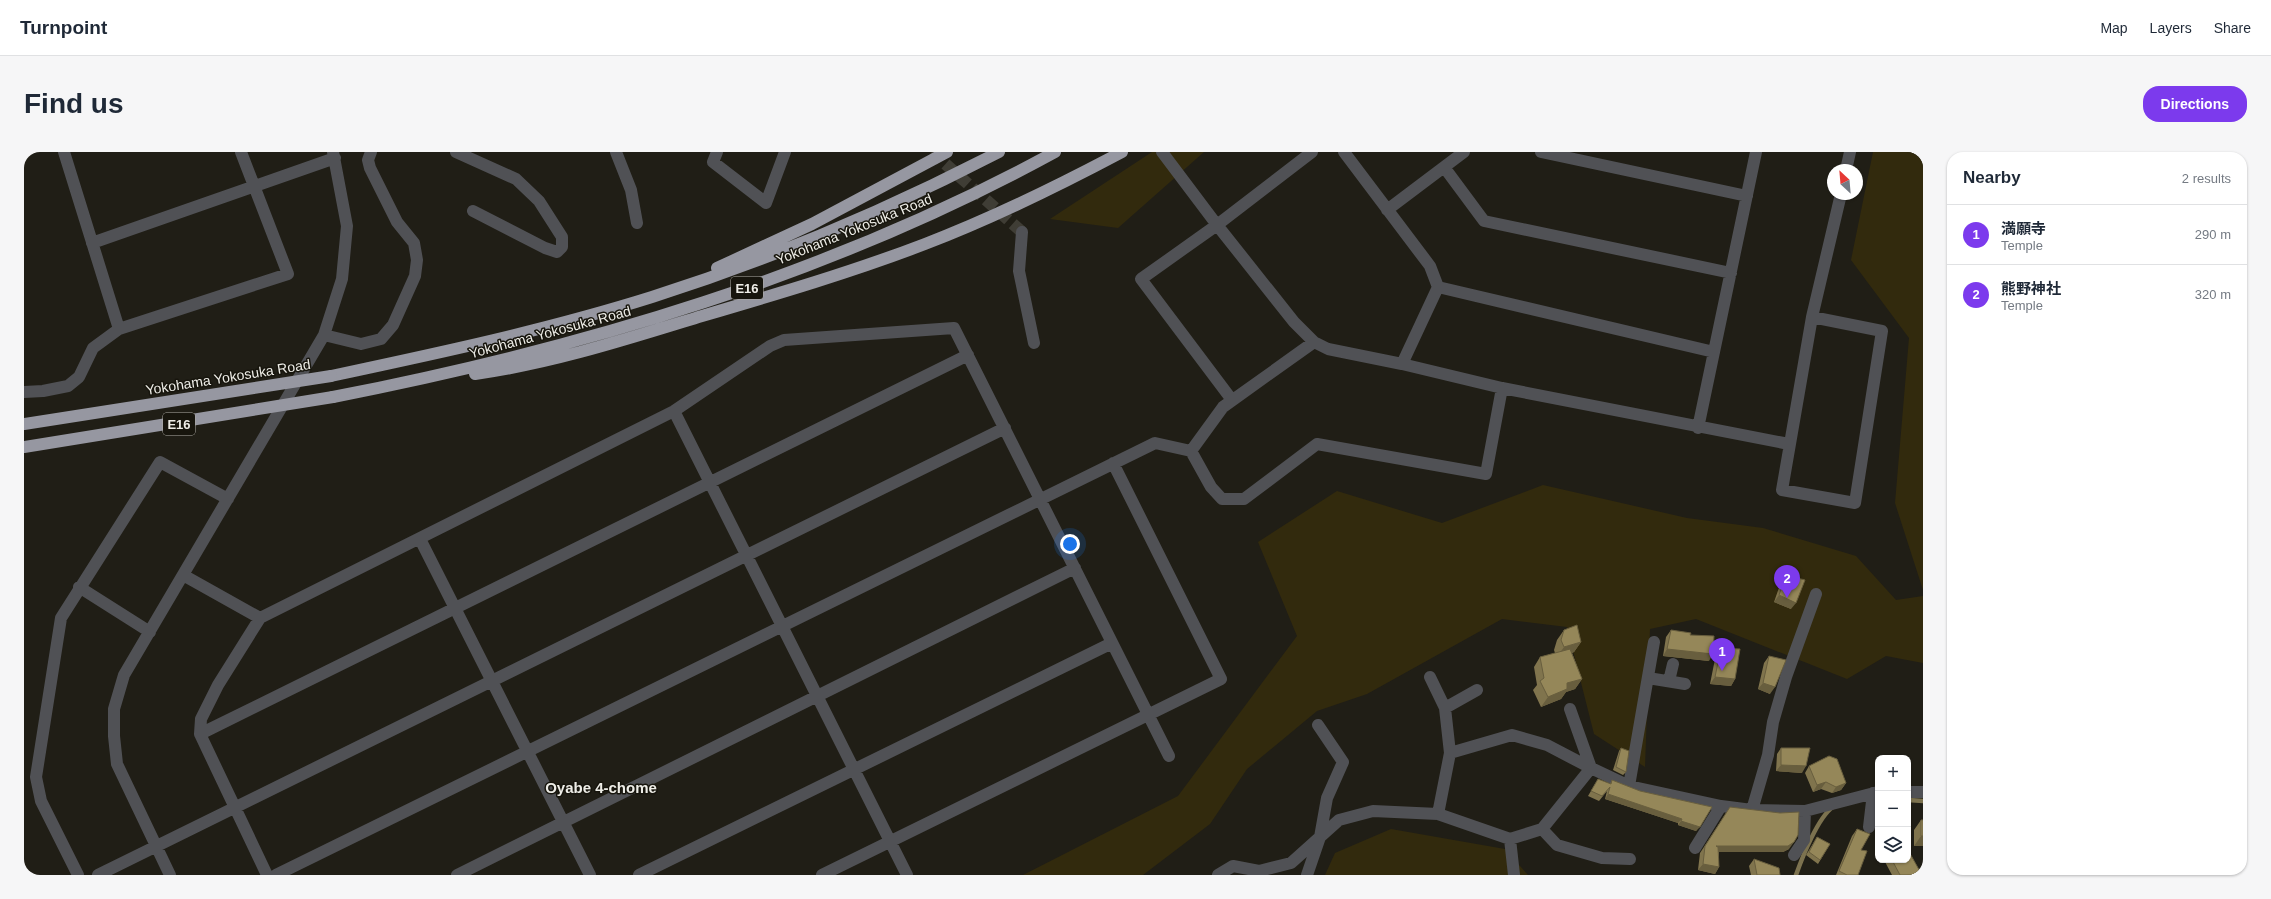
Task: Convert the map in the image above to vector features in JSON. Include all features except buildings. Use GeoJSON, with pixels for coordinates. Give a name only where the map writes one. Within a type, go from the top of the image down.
{"type":"FeatureCollection","features":[{"type":"Feature","properties":{"kind":"highway"},"geometry":{"type":"LineString","coordinates":[[652,297],[812,224],[947,152]]}},
{"type":"Feature","properties":{"kind":"highway","name":"Yokohama Yokosuka Road"},"geometry":{"type":"LineString","coordinates":[[24,424],[331,376],[519,334],[652,297],[745,265],[822,235],[945,180],[999,152]]}},
{"type":"Feature","properties":{"kind":"highway","name":"Yokohama Yokosuka Road"},"geometry":{"type":"LineString","coordinates":[[24,447],[333,397],[422,380],[554,348],[729,295],[852,249],[927,216],[1055,152]]}},
{"type":"Feature","properties":{"kind":"highway"},"geometry":{"type":"LineString","coordinates":[[422,380],[516,369],[562,359],[789,291],[888,258],[981,222],[1050,191],[1122,152]]}},
{"type":"Feature","properties":{"kind":"street"},"geometry":{"type":"LineString","coordinates":[[64,152],[119,329]]}},
{"type":"Feature","properties":{"kind":"street"},"geometry":{"type":"LineString","coordinates":[[24,392],[43,391],[68,386],[79,377],[93,348],[119,329],[288,274],[241,152]]}},
{"type":"Feature","properties":{"kind":"street"},"geometry":{"type":"LineString","coordinates":[[324,335],[361,344],[381,339],[394,325],[415,276],[418,260],[414,243],[397,222],[370,168],[368,160],[372,152]]}},
{"type":"Feature","properties":{"kind":"street"},"geometry":{"type":"LineString","coordinates":[[456,152],[516,179],[539,201],[562,237],[562,247],[557,252],[545,248],[472,211]]}},
{"type":"Feature","properties":{"kind":"street"},"geometry":{"type":"LineString","coordinates":[[616,152],[631,190],[637,223]]}},
{"type":"Feature","properties":{"kind":"street"},"geometry":{"type":"LineString","coordinates":[[717,152],[713,162],[766,204],[785,152]]}},
{"type":"Feature","properties":{"kind":"street"},"geometry":{"type":"LineString","coordinates":[[1232,400],[1141,279],[1217,225],[1312,152]]}},
{"type":"Feature","properties":{"kind":"street"},"geometry":{"type":"LineString","coordinates":[[1344,152],[1430,266],[1438,287],[1402,364]]}},
{"type":"Feature","properties":{"kind":"street"},"geometry":{"type":"LineString","coordinates":[[1387,210],[1464,152]]}},
{"type":"Feature","properties":{"kind":"street"},"geometry":{"type":"LineString","coordinates":[[1541,152],[1747,196]]}},
{"type":"Feature","properties":{"kind":"street"},"geometry":{"type":"LineString","coordinates":[[1698,428],[1756,152]]}},
{"type":"Feature","properties":{"kind":"street"},"geometry":{"type":"LineString","coordinates":[[1847,164],[1850,152]]}},
{"type":"Feature","properties":{"kind":"street"},"geometry":{"type":"LineString","coordinates":[[1163,153],[1217,225],[1294,322],[1314,342],[1328,349],[1402,364],[1502,388],[1698,428],[1789,444]]}},
{"type":"Feature","properties":{"kind":"street"},"geometry":{"type":"LineString","coordinates":[[92,243],[334,155],[347,226],[342,279],[324,335],[124,675],[114,709],[114,736],[117,764],[170,875]]}},
{"type":"Feature","properties":{"kind":"street"},"geometry":{"type":"LineString","coordinates":[[1444,167],[1484,221],[1731,273]]}},
{"type":"Feature","properties":{"kind":"street"},"geometry":{"type":"LineString","coordinates":[[1812,317],[1882,330],[1855,503],[1782,490],[1812,317],[1840,200]]}},
{"type":"Feature","properties":{"kind":"street"},"geometry":{"type":"LineString","coordinates":[[1022,232],[1019,271],[1034,343]]}},
{"type":"Feature","properties":{"kind":"street"},"geometry":{"type":"LineString","coordinates":[[1438,287],[1714,352]]}},
{"type":"Feature","properties":{"kind":"street"},"geometry":{"type":"LineString","coordinates":[[267,875],[200,734],[201,719],[218,685],[260,618],[674,411],[770,346],[784,340],[954,328],[1169,756]]}},
{"type":"Feature","properties":{"kind":"street"},"geometry":{"type":"LineString","coordinates":[[1190,451],[1222,407],[1314,342]]}},
{"type":"Feature","properties":{"kind":"street"},"geometry":{"type":"LineString","coordinates":[[200,734],[968,355]]}},
{"type":"Feature","properties":{"kind":"street"},"geometry":{"type":"LineString","coordinates":[[276,875],[1155,443],[1190,451],[1211,487],[1222,500],[1244,499],[1317,444],[1486,474],[1502,388]]}},
{"type":"Feature","properties":{"kind":"street"},"geometry":{"type":"LineString","coordinates":[[674,411],[907,875]]}},
{"type":"Feature","properties":{"kind":"street"},"geometry":{"type":"LineString","coordinates":[[98,875],[1004,428]]}},
{"type":"Feature","properties":{"kind":"street"},"geometry":{"type":"LineString","coordinates":[[78,875],[41,801],[36,777],[61,618],[160,462],[228,499]]}},
{"type":"Feature","properties":{"kind":"street"},"geometry":{"type":"LineString","coordinates":[[822,875],[1221,679],[1113,463]]}},
{"type":"Feature","properties":{"kind":"street"},"geometry":{"type":"LineString","coordinates":[[420,539],[590,875]]}},
{"type":"Feature","properties":{"kind":"street"},"geometry":{"type":"LineString","coordinates":[[457,875],[1075,568]]}},
{"type":"Feature","properties":{"kind":"street"},"geometry":{"type":"LineString","coordinates":[[183,575],[260,618]]}},
{"type":"Feature","properties":{"kind":"street"},"geometry":{"type":"LineString","coordinates":[[80,587],[150,632]]}},
{"type":"Feature","properties":{"kind":"street"},"geometry":{"type":"LineString","coordinates":[[1752,810],[1768,755],[1773,722],[1786,677],[1816,594]]}},
{"type":"Feature","properties":{"kind":"street"},"geometry":{"type":"LineString","coordinates":[[1629,786],[1654,642]]}},
{"type":"Feature","properties":{"kind":"street"},"geometry":{"type":"LineString","coordinates":[[639,875],[1112,643]]}},
{"type":"Feature","properties":{"kind":"street"},"geometry":{"type":"LineString","coordinates":[[1669,681],[1673,664]]}},
{"type":"Feature","properties":{"kind":"street"},"geometry":{"type":"LineString","coordinates":[[1430,677],[1445,708],[1450,753],[1438,814]]}},
{"type":"Feature","properties":{"kind":"street"},"geometry":{"type":"LineString","coordinates":[[1648,678],[1685,684]]}},
{"type":"Feature","properties":{"kind":"street"},"geometry":{"type":"LineString","coordinates":[[1445,708],[1477,690]]}},
{"type":"Feature","properties":{"kind":"street"},"geometry":{"type":"LineString","coordinates":[[1570,709],[1591,768]]}},
{"type":"Feature","properties":{"kind":"street"},"geometry":{"type":"LineString","coordinates":[[1307,875],[1320,837],[1327,798],[1343,762],[1318,725]]}},
{"type":"Feature","properties":{"kind":"street"},"geometry":{"type":"LineString","coordinates":[[1450,753],[1512,735],[1547,745],[1629,786],[1721,806],[1752,810],[1806,811],[1875,792],[1869,827]]}},
{"type":"Feature","properties":{"kind":"street"},"geometry":{"type":"LineString","coordinates":[[1218,875],[1233,866],[1258,871],[1290,864],[1339,820],[1373,811],[1438,814],[1510,839],[1542,829],[1591,768]]}},
{"type":"Feature","properties":{"kind":"street"},"geometry":{"type":"LineString","coordinates":[[1911,792],[1923,792]]}},
{"type":"Feature","properties":{"kind":"street"},"geometry":{"type":"LineString","coordinates":[[1695,848],[1721,806]]}},
{"type":"Feature","properties":{"kind":"street"},"geometry":{"type":"LineString","coordinates":[[1794,856],[1804,840],[1806,811]]}},
{"type":"Feature","properties":{"kind":"street"},"geometry":{"type":"LineString","coordinates":[[1542,829],[1557,845],[1602,858],[1630,859]]}},
{"type":"Feature","properties":{"kind":"street"},"geometry":{"type":"LineString","coordinates":[[1510,839],[1514,875]]}},
{"type":"Feature","properties":{"kind":"shaded area"},"geometry":{"type":"Polygon","coordinates":[[[1152,152],[1204,152],[1118,228],[1050,219],[1152,152]]]}},
{"type":"Feature","properties":{"kind":"shaded area"},"geometry":{"type":"Polygon","coordinates":[[[1873,152],[1923,152],[1923,590],[1895,503],[1909,338],[1851,260],[1873,152]]]}},
{"type":"Feature","properties":{"kind":"shaded area"},"geometry":{"type":"Polygon","coordinates":[[[1543,485],[1687,518],[1763,528],[1856,556],[1896,600],[1923,596],[1923,663],[1886,656],[1847,679],[1696,619],[1650,629],[1645,767],[1594,734],[1567,627],[1502,619],[1367,694],[1317,711],[1247,769],[1210,824],[1143,875],[1023,875],[1178,796],[1297,636],[1258,542],[1337,491],[1442,523],[1543,485]]]}},
{"type":"Feature","properties":{"kind":"shaded area"},"geometry":{"type":"Polygon","coordinates":[[[1391,829],[1505,849],[1528,875],[1325,875],[1335,853],[1391,829]]]}},
{"type":"Feature","properties":{"kind":"waterway"},"geometry":{"type":"LineString","coordinates":[[1911,800],[1923,801]]}},
{"type":"Feature","properties":{"kind":"waterway"},"geometry":{"type":"LineString","coordinates":[[1796,875],[1816,828],[1827,812],[1833,807]]}},
{"type":"Feature","properties":{"kind":"tunnel"},"geometry":{"type":"LineString","coordinates":[[932,152],[1022,232]]}},
{"type":"Feature","properties":{"kind":"place","name":"熊野神社"},"geometry":{"type":"Point","coordinates":[1787,598]}},
{"type":"Feature","properties":{"kind":"place","name":"満願寺"},"geometry":{"type":"Point","coordinates":[1722,671]}},
{"type":"Feature","properties":{"kind":"district","name":"Oyabe 4-chome"},"geometry":{"type":"Point","coordinates":[601,788]}}]}
